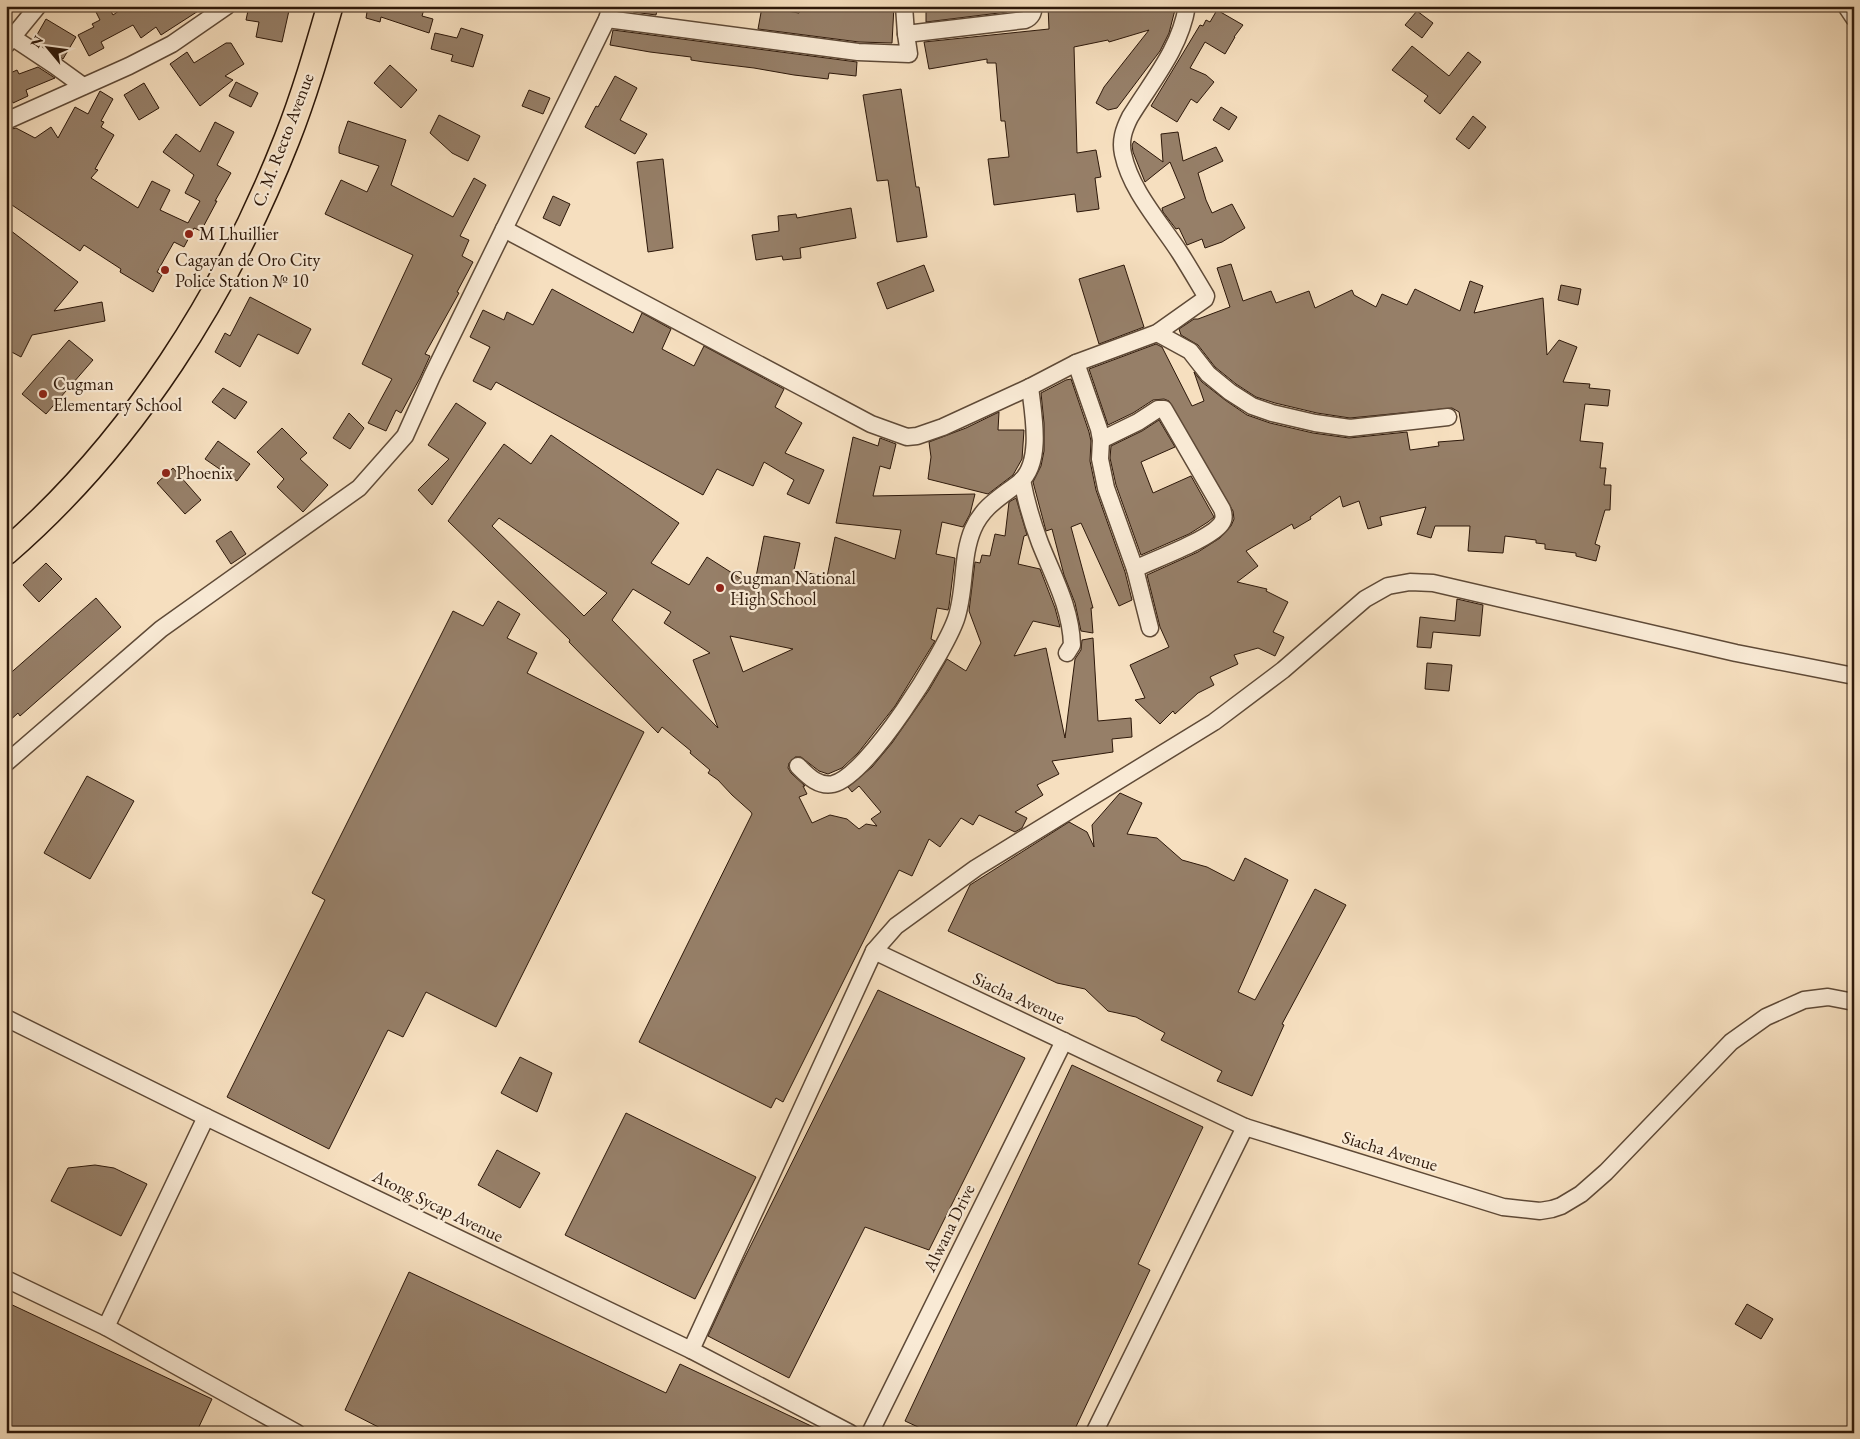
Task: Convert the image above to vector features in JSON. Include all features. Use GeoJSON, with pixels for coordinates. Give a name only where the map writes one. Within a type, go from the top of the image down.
{"type":"FeatureCollection","features":[{"type":"Feature","properties":{"kind":"highway","name":"C. M. Recto Avenue"},"geometry":{"type":"LineString","coordinates":[[6,552],[57,505],[118,434],[158,382],[207,305],[262,199],[284,147],[306,87],[330,6]]}},
{"type":"Feature","properties":{"kind":"street"},"geometry":{"type":"LineString","coordinates":[[38,6],[9,41],[54,65],[83,86]]}},
{"type":"Feature","properties":{"kind":"street"},"geometry":{"type":"LineString","coordinates":[[6,120],[172,44],[227,6]]}},
{"type":"Feature","properties":{"kind":"street"},"geometry":{"type":"LineString","coordinates":[[6,763],[161,628],[359,488],[387,459],[405,436],[609,12],[858,52],[908,54],[904,6]]}},
{"type":"Feature","properties":{"kind":"street"},"geometry":{"type":"LineString","coordinates":[[906,34],[1025,20],[1033,13],[1034,6]]}},
{"type":"Feature","properties":{"kind":"street"},"geometry":{"type":"LineString","coordinates":[[504,229],[864,420],[907,437],[917,436],[1030,387],[1076,363],[1157,333],[1205,299],[1206,296],[1135,184],[1123,154],[1122,137],[1134,112],[1173,52],[1185,21],[1187,6]]}},
{"type":"Feature","properties":{"kind":"street"},"geometry":{"type":"LineString","coordinates":[[1846,6],[1854,18]]}},
{"type":"Feature","properties":{"kind":"street"},"geometry":{"type":"LineString","coordinates":[[1157,333],[1190,351],[1208,374],[1230,392],[1252,406],[1272,413],[1315,423],[1350,428],[1448,417]]}},
{"type":"Feature","properties":{"kind":"street"},"geometry":{"type":"LineString","coordinates":[[1076,363],[1101,440],[1100,459],[1106,488],[1135,569],[1150,628]]}},
{"type":"Feature","properties":{"kind":"street"},"geometry":{"type":"LineString","coordinates":[[798,766],[818,783],[833,784],[844,780],[870,755],[918,689],[951,632],[957,617],[968,546],[977,521],[991,502],[1022,480],[1029,467],[1034,450],[1036,429],[1030,387]]}},
{"type":"Feature","properties":{"kind":"street"},"geometry":{"type":"LineString","coordinates":[[1101,440],[1158,410],[1164,409],[1222,509],[1224,516],[1222,523],[1205,537],[1135,569]]}},
{"type":"Feature","properties":{"kind":"street"},"geometry":{"type":"LineString","coordinates":[[1022,480],[1032,522],[1063,597],[1069,618],[1072,645],[1067,653]]}},
{"type":"Feature","properties":{"kind":"street"},"geometry":{"type":"LineString","coordinates":[[691,1350],[874,951],[896,926],[976,868],[1206,727],[1245,700],[1283,670],[1365,599],[1388,586],[1410,582],[1433,583],[1736,653],[1854,676]]}},
{"type":"Feature","properties":{"kind":"street","name":"Siacha Avenue"},"geometry":{"type":"LineString","coordinates":[[874,951],[1245,1127],[1503,1207],[1540,1211],[1561,1206],[1581,1194],[1606,1172],[1731,1042],[1766,1017],[1804,1000],[1828,997],[1854,1002]]}},
{"type":"Feature","properties":{"kind":"street","name":"Atong Sycap Avenue"},"geometry":{"type":"LineString","coordinates":[[6,1018],[206,1117],[691,1350],[850,1433]]}},
{"type":"Feature","properties":{"kind":"street","name":"Alwana Drive"},"geometry":{"type":"LineString","coordinates":[[870,1433],[1064,1041]]}},
{"type":"Feature","properties":{"kind":"street"},"geometry":{"type":"LineString","coordinates":[[106,1327],[206,1117]]}},
{"type":"Feature","properties":{"kind":"street"},"geometry":{"type":"LineString","coordinates":[[1094,1433],[1245,1127]]}},
{"type":"Feature","properties":{"kind":"street"},"geometry":{"type":"LineString","coordinates":[[6,1279],[106,1327],[297,1433]]}},
{"type":"Feature","properties":{"kind":"building"},"geometry":{"type":"Polygon","coordinates":[[[93,6],[108,6],[113,15],[126,6],[206,6],[161,35],[156,27],[141,38],[133,25],[101,42],[104,48],[89,56],[78,35],[94,27],[92,24],[100,20],[93,6]]]}},
{"type":"Feature","properties":{"kind":"building"},"geometry":{"type":"Polygon","coordinates":[[[249,6],[290,6],[282,42],[256,37],[259,22],[246,20],[249,6]]]}},
{"type":"Feature","properties":{"kind":"building"},"geometry":{"type":"Polygon","coordinates":[[[358,6],[425,6],[422,16],[433,19],[429,33],[381,17],[380,22],[366,18],[367,12],[357,9],[358,6]]]}},
{"type":"Feature","properties":{"kind":"building"},"geometry":{"type":"Polygon","coordinates":[[[634,6],[658,6],[656,15],[633,12],[634,6]]]}},
{"type":"Feature","properties":{"kind":"building"},"geometry":{"type":"Polygon","coordinates":[[[801,6],[894,6],[892,43],[859,42],[758,29],[762,7],[799,13],[801,6]]]}},
{"type":"Feature","properties":{"kind":"building"},"geometry":{"type":"Polygon","coordinates":[[[926,6],[1007,6],[1007,12],[926,22],[926,6]]]}},
{"type":"Feature","properties":{"kind":"building"},"geometry":{"type":"Polygon","coordinates":[[[1048,6],[1176,6],[1169,33],[1160,51],[1117,108],[1108,110],[1096,103],[1104,87],[1149,30],[1109,42],[1108,40],[1074,47],[1077,153],[1096,150],[1101,177],[1095,178],[1099,209],[1077,212],[1075,194],[994,205],[988,159],[1009,157],[1005,121],[1001,121],[996,63],[987,63],[987,59],[929,69],[924,42],[1049,29],[1048,6]]]}},
{"type":"Feature","properties":{"kind":"building"},"geometry":{"type":"Polygon","coordinates":[[[1217,10],[1243,25],[1225,54],[1205,42],[1190,68],[1206,75],[1214,82],[1197,103],[1191,99],[1177,122],[1151,106],[1200,25],[1203,26],[1206,20],[1210,22],[1217,10]]]}},
{"type":"Feature","properties":{"kind":"building"},"geometry":{"type":"Polygon","coordinates":[[[1417,11],[1433,23],[1422,38],[1405,25],[1417,11]]]}},
{"type":"Feature","properties":{"kind":"building"},"geometry":{"type":"Polygon","coordinates":[[[46,19],[76,37],[63,59],[34,40],[46,19]]]}},
{"type":"Feature","properties":{"kind":"building"},"geometry":{"type":"Polygon","coordinates":[[[461,28],[483,35],[473,67],[451,61],[453,55],[431,49],[435,33],[457,38],[461,28]]]}},
{"type":"Feature","properties":{"kind":"building"},"geometry":{"type":"Polygon","coordinates":[[[613,30],[857,62],[856,76],[829,73],[828,79],[794,75],[691,60],[691,57],[610,45],[613,30]]]}},
{"type":"Feature","properties":{"kind":"building"},"geometry":{"type":"Polygon","coordinates":[[[226,43],[231,43],[244,64],[225,76],[233,80],[200,106],[170,64],[187,52],[194,63],[226,43]]]}},
{"type":"Feature","properties":{"kind":"building"},"geometry":{"type":"Polygon","coordinates":[[[1412,46],[1449,76],[1468,52],[1481,62],[1440,114],[1424,101],[1428,96],[1392,70],[1412,46]]]}},
{"type":"Feature","properties":{"kind":"building"},"geometry":{"type":"Polygon","coordinates":[[[390,65],[417,90],[401,108],[374,83],[390,65]]]}},
{"type":"Feature","properties":{"kind":"building"},"geometry":{"type":"Polygon","coordinates":[[[38,67],[55,78],[26,90],[28,96],[13,103],[6,88],[6,75],[17,70],[19,74],[38,67]]]}},
{"type":"Feature","properties":{"kind":"building"},"geometry":{"type":"Polygon","coordinates":[[[615,76],[637,88],[620,120],[647,134],[635,154],[585,127],[615,76]]]}},
{"type":"Feature","properties":{"kind":"building"},"geometry":{"type":"Polygon","coordinates":[[[236,82],[258,93],[251,107],[229,96],[236,82]]]}},
{"type":"Feature","properties":{"kind":"building"},"geometry":{"type":"Polygon","coordinates":[[[144,83],[159,108],[139,120],[124,95],[144,83]]]}},
{"type":"Feature","properties":{"kind":"building"},"geometry":{"type":"Polygon","coordinates":[[[901,89],[916,187],[919,187],[927,237],[897,242],[888,180],[877,181],[863,95],[901,89]]]}},
{"type":"Feature","properties":{"kind":"building"},"geometry":{"type":"Polygon","coordinates":[[[529,90],[550,98],[543,114],[522,106],[529,90]]]}},
{"type":"Feature","properties":{"kind":"building"},"geometry":{"type":"Polygon","coordinates":[[[100,91],[113,99],[101,121],[104,122],[101,127],[114,135],[95,169],[98,170],[91,178],[138,208],[152,181],[170,190],[160,210],[188,223],[200,201],[185,193],[194,175],[163,152],[176,134],[200,152],[215,122],[234,132],[217,165],[231,173],[215,201],[217,201],[201,231],[194,228],[184,247],[174,242],[157,272],[162,275],[153,292],[120,272],[121,269],[84,245],[80,251],[6,201],[6,135],[8,130],[16,128],[35,138],[51,127],[58,138],[75,107],[88,114],[100,91]]]}},
{"type":"Feature","properties":{"kind":"building"},"geometry":{"type":"Polygon","coordinates":[[[1221,107],[1237,117],[1229,130],[1213,120],[1221,107]]]}},
{"type":"Feature","properties":{"kind":"building"},"geometry":{"type":"Polygon","coordinates":[[[439,115],[480,136],[468,161],[452,153],[430,133],[439,115]]]}},
{"type":"Feature","properties":{"kind":"building"},"geometry":{"type":"Polygon","coordinates":[[[1473,116],[1486,127],[1469,149],[1456,139],[1473,116]]]}},
{"type":"Feature","properties":{"kind":"building"},"geometry":{"type":"Polygon","coordinates":[[[348,121],[406,140],[391,185],[453,217],[474,178],[486,185],[460,236],[469,240],[462,256],[473,262],[457,292],[459,293],[425,354],[430,356],[420,378],[401,413],[396,410],[386,431],[368,423],[392,379],[362,364],[413,255],[325,214],[341,180],[367,192],[379,166],[339,153],[339,147],[348,121]]]}},
{"type":"Feature","properties":{"kind":"building"},"geometry":{"type":"Polygon","coordinates":[[[1178,132],[1183,161],[1216,147],[1223,161],[1198,173],[1206,200],[1212,213],[1232,204],[1245,228],[1222,242],[1205,248],[1202,239],[1187,245],[1179,228],[1176,229],[1163,212],[1162,208],[1185,198],[1170,162],[1145,182],[1133,152],[1132,145],[1134,141],[1163,162],[1161,134],[1178,132]]]}},
{"type":"Feature","properties":{"kind":"building"},"geometry":{"type":"Polygon","coordinates":[[[663,159],[673,248],[648,252],[637,162],[663,159]]]}},
{"type":"Feature","properties":{"kind":"building"},"geometry":{"type":"Polygon","coordinates":[[[553,196],[570,204],[560,226],[543,218],[553,196]]]}},
{"type":"Feature","properties":{"kind":"building"},"geometry":{"type":"Polygon","coordinates":[[[851,208],[856,238],[800,248],[801,258],[783,260],[782,256],[756,260],[752,235],[779,231],[778,216],[796,214],[797,218],[851,208]]]}},
{"type":"Feature","properties":{"kind":"building"},"geometry":{"type":"Polygon","coordinates":[[[6,227],[78,282],[54,311],[102,302],[105,321],[32,335],[21,357],[6,349],[6,227]]]}},
{"type":"Feature","properties":{"kind":"building"},"geometry":{"type":"Polygon","coordinates":[[[1231,264],[1243,301],[1271,291],[1276,303],[1309,291],[1315,308],[1352,290],[1354,295],[1376,307],[1382,294],[1407,305],[1415,289],[1460,311],[1470,281],[1483,286],[1474,313],[1543,298],[1547,355],[1559,340],[1577,347],[1563,382],[1590,384],[1589,388],[1610,390],[1608,406],[1585,404],[1580,441],[1603,443],[1600,468],[1606,468],[1604,485],[1611,485],[1610,510],[1605,510],[1595,544],[1600,546],[1596,561],[1576,556],[1576,553],[1545,549],[1545,544],[1536,543],[1536,540],[1505,536],[1503,553],[1468,551],[1470,526],[1435,526],[1431,538],[1417,534],[1426,507],[1380,517],[1382,525],[1368,529],[1359,501],[1343,507],[1340,496],[1310,517],[1311,519],[1294,529],[1292,524],[1246,551],[1258,566],[1237,582],[1267,589],[1266,591],[1288,602],[1273,632],[1284,637],[1275,656],[1258,648],[1234,655],[1238,664],[1210,677],[1214,685],[1198,693],[1175,714],[1173,711],[1160,724],[1135,700],[1145,698],[1130,665],[1169,647],[1160,627],[1147,575],[1198,552],[1220,538],[1231,526],[1234,519],[1233,511],[1169,401],[1164,399],[1153,400],[1133,413],[1108,425],[1089,369],[1156,344],[1162,347],[1192,406],[1204,401],[1194,372],[1202,382],[1247,415],[1270,423],[1313,433],[1349,438],[1407,432],[1410,450],[1439,446],[1438,442],[1464,440],[1459,412],[1452,408],[1350,418],[1317,413],[1275,403],[1256,397],[1236,384],[1215,367],[1198,345],[1181,335],[1179,329],[1194,319],[1230,307],[1217,268],[1231,264]]]}},
{"type":"Feature","properties":{"kind":"building"},"geometry":{"type":"Polygon","coordinates":[[[924,265],[934,291],[887,309],[877,283],[924,265]]]}},
{"type":"Feature","properties":{"kind":"building"},"geometry":{"type":"Polygon","coordinates":[[[1124,265],[1144,327],[1099,344],[1079,279],[1124,265]]]}},
{"type":"Feature","properties":{"kind":"building"},"geometry":{"type":"Polygon","coordinates":[[[1561,285],[1581,289],[1578,305],[1558,300],[1561,285]]]}},
{"type":"Feature","properties":{"kind":"building"},"geometry":{"type":"Polygon","coordinates":[[[552,289],[633,333],[642,313],[671,329],[662,349],[694,366],[704,346],[784,389],[775,407],[802,423],[785,453],[824,470],[809,504],[787,494],[794,480],[764,462],[753,486],[717,469],[703,495],[496,382],[491,390],[473,381],[490,347],[470,337],[483,310],[504,320],[507,312],[533,325],[552,289]]]}},
{"type":"Feature","properties":{"kind":"building"},"geometry":{"type":"Polygon","coordinates":[[[250,297],[311,329],[298,354],[258,334],[240,367],[215,352],[225,333],[230,336],[250,297]]]}},
{"type":"Feature","properties":{"kind":"building"},"geometry":{"type":"Polygon","coordinates":[[[69,340],[93,360],[46,414],[22,394],[69,340]]]}},
{"type":"Feature","properties":{"kind":"building"},"geometry":{"type":"Polygon","coordinates":[[[1071,379],[1089,432],[1091,441],[1090,461],[1096,490],[1125,572],[1132,600],[1119,606],[1081,523],[1071,527],[1093,608],[1091,608],[1093,633],[1081,631],[1075,603],[1064,575],[1052,529],[1046,531],[1033,482],[1041,466],[1044,451],[1041,393],[1071,379]]]}},
{"type":"Feature","properties":{"kind":"building"},"geometry":{"type":"Polygon","coordinates":[[[223,388],[247,402],[235,419],[212,402],[223,388]]]}},
{"type":"Feature","properties":{"kind":"building"},"geometry":{"type":"Polygon","coordinates":[[[456,403],[486,423],[432,505],[418,490],[449,459],[428,445],[456,403]]]}},
{"type":"Feature","properties":{"kind":"building"},"geometry":{"type":"Polygon","coordinates":[[[999,412],[998,430],[1024,430],[1022,459],[1013,475],[988,494],[928,479],[931,457],[929,442],[966,428],[999,412]]]}},
{"type":"Feature","properties":{"kind":"building"},"geometry":{"type":"Polygon","coordinates":[[[349,413],[364,428],[350,449],[333,438],[349,413]]]}},
{"type":"Feature","properties":{"kind":"building"},"geometry":{"type":"Polygon","coordinates":[[[1159,420],[1175,447],[1141,462],[1153,493],[1191,476],[1214,517],[1189,534],[1141,555],[1116,485],[1110,458],[1111,446],[1142,431],[1159,420]]]}},
{"type":"Feature","properties":{"kind":"building"},"geometry":{"type":"Polygon","coordinates":[[[282,428],[307,453],[300,459],[328,485],[303,512],[277,487],[284,479],[257,452],[282,428]]]}},
{"type":"Feature","properties":{"kind":"building"},"geometry":{"type":"Polygon","coordinates":[[[551,435],[679,523],[651,563],[689,585],[707,557],[754,587],[764,536],[800,543],[794,570],[827,577],[835,537],[895,559],[901,530],[836,523],[853,437],[878,446],[880,438],[896,444],[890,469],[880,466],[873,496],[975,494],[970,514],[963,527],[942,522],[936,554],[955,558],[948,610],[937,608],[931,639],[935,641],[895,706],[858,753],[842,768],[828,774],[819,771],[801,757],[795,757],[789,763],[788,768],[791,773],[805,786],[803,786],[807,794],[799,797],[812,823],[830,815],[847,819],[859,829],[866,824],[877,826],[871,819],[881,812],[859,786],[852,792],[848,787],[872,767],[892,743],[929,690],[947,659],[966,671],[981,643],[969,611],[975,562],[980,563],[982,555],[990,556],[995,534],[1005,536],[1009,502],[1016,498],[1027,535],[1024,536],[1018,564],[1040,569],[1060,627],[1033,621],[1014,656],[1046,648],[1065,738],[1075,659],[1081,650],[1082,640],[1093,638],[1098,721],[1131,718],[1132,737],[1112,739],[1113,752],[1052,761],[1059,774],[1037,785],[1043,795],[1015,812],[1027,818],[1022,828],[1015,832],[979,815],[973,825],[961,818],[940,847],[929,839],[912,876],[899,870],[783,1102],[776,1098],[771,1108],[639,1042],[752,814],[718,780],[708,773],[710,770],[690,753],[691,751],[662,727],[658,733],[569,642],[570,640],[448,521],[504,444],[531,464],[551,435]],[[499,518],[492,526],[584,616],[607,593],[499,518]],[[633,589],[612,620],[718,728],[693,660],[710,653],[664,623],[671,612],[633,589]],[[730,636],[743,672],[793,649],[730,636]]]}},
{"type":"Feature","properties":{"kind":"building"},"geometry":{"type":"Polygon","coordinates":[[[218,441],[250,464],[237,481],[205,459],[218,441]]]}},
{"type":"Feature","properties":{"kind":"building"},"geometry":{"type":"Polygon","coordinates":[[[173,468],[201,500],[185,514],[157,483],[173,468]]]}},
{"type":"Feature","properties":{"kind":"building"},"geometry":{"type":"Polygon","coordinates":[[[231,531],[246,554],[231,564],[216,541],[231,531]]]}},
{"type":"Feature","properties":{"kind":"building"},"geometry":{"type":"Polygon","coordinates":[[[46,563],[62,579],[39,602],[23,585],[46,563]]]}},
{"type":"Feature","properties":{"kind":"building"},"geometry":{"type":"Polygon","coordinates":[[[96,598],[121,627],[20,716],[18,713],[6,724],[6,677],[96,598]]]}},
{"type":"Feature","properties":{"kind":"building"},"geometry":{"type":"Polygon","coordinates":[[[1457,599],[1483,605],[1480,636],[1433,632],[1431,648],[1417,647],[1420,617],[1455,621],[1457,599]]]}},
{"type":"Feature","properties":{"kind":"building"},"geometry":{"type":"Polygon","coordinates":[[[498,601],[520,614],[507,638],[537,653],[527,673],[644,732],[496,1027],[426,992],[403,1037],[388,1030],[329,1149],[227,1097],[325,900],[312,893],[453,611],[483,626],[498,601]]]}},
{"type":"Feature","properties":{"kind":"building"},"geometry":{"type":"Polygon","coordinates":[[[1427,663],[1452,665],[1449,691],[1425,689],[1427,663]]]}},
{"type":"Feature","properties":{"kind":"building"},"geometry":{"type":"Polygon","coordinates":[[[87,776],[134,801],[90,879],[44,853],[87,776]]]}},
{"type":"Feature","properties":{"kind":"building"},"geometry":{"type":"Polygon","coordinates":[[[1120,793],[1142,803],[1127,834],[1157,838],[1182,860],[1207,867],[1234,881],[1245,858],[1288,880],[1238,992],[1255,1000],[1315,889],[1346,905],[1282,1024],[1284,1025],[1252,1096],[1217,1081],[1222,1071],[1161,1040],[1165,1033],[1136,1017],[1108,1011],[1085,989],[1057,983],[948,931],[970,885],[1069,822],[1087,832],[1094,847],[1092,825],[1120,793]]]}},
{"type":"Feature","properties":{"kind":"building"},"geometry":{"type":"Polygon","coordinates":[[[878,990],[1025,1058],[929,1250],[865,1227],[789,1378],[708,1336],[740,1267],[878,990]]]}},
{"type":"Feature","properties":{"kind":"building"},"geometry":{"type":"Polygon","coordinates":[[[520,1057],[552,1073],[537,1112],[501,1093],[520,1057]]]}},
{"type":"Feature","properties":{"kind":"building"},"geometry":{"type":"Polygon","coordinates":[[[1072,1065],[1203,1127],[1138,1264],[1150,1270],[1073,1433],[931,1433],[905,1421],[1072,1065]]]}},
{"type":"Feature","properties":{"kind":"building"},"geometry":{"type":"Polygon","coordinates":[[[626,1113],[756,1177],[695,1299],[565,1235],[626,1113]]]}},
{"type":"Feature","properties":{"kind":"building"},"geometry":{"type":"Polygon","coordinates":[[[497,1150],[540,1173],[520,1208],[478,1185],[497,1150]]]}},
{"type":"Feature","properties":{"kind":"building"},"geometry":{"type":"Polygon","coordinates":[[[95,1165],[114,1168],[147,1184],[121,1236],[51,1201],[68,1168],[95,1165]]]}},
{"type":"Feature","properties":{"kind":"building"},"geometry":{"type":"Polygon","coordinates":[[[409,1272],[666,1393],[680,1364],[826,1433],[390,1433],[345,1410],[409,1272]]]}},
{"type":"Feature","properties":{"kind":"building"},"geometry":{"type":"Polygon","coordinates":[[[6,1302],[212,1399],[196,1433],[6,1433],[6,1302]]]}},
{"type":"Feature","properties":{"kind":"building"},"geometry":{"type":"Polygon","coordinates":[[[1747,1304],[1773,1319],[1761,1339],[1735,1324],[1747,1304]]]}},
{"type":"Feature","properties":{"kind":"place","name":"M Lhuillier"},"geometry":{"type":"Point","coordinates":[189,234]}},
{"type":"Feature","properties":{"kind":"place","name":"Cagayan de Oro City Police Station № 10"},"geometry":{"type":"Point","coordinates":[165,270]}},
{"type":"Feature","properties":{"kind":"place","name":"Cugman Elementary School"},"geometry":{"type":"Point","coordinates":[43,394]}},
{"type":"Feature","properties":{"kind":"place","name":"Phoenix"},"geometry":{"type":"Point","coordinates":[166,473]}},
{"type":"Feature","properties":{"kind":"place","name":"Cugman National High School"},"geometry":{"type":"Point","coordinates":[720,588]}}]}
